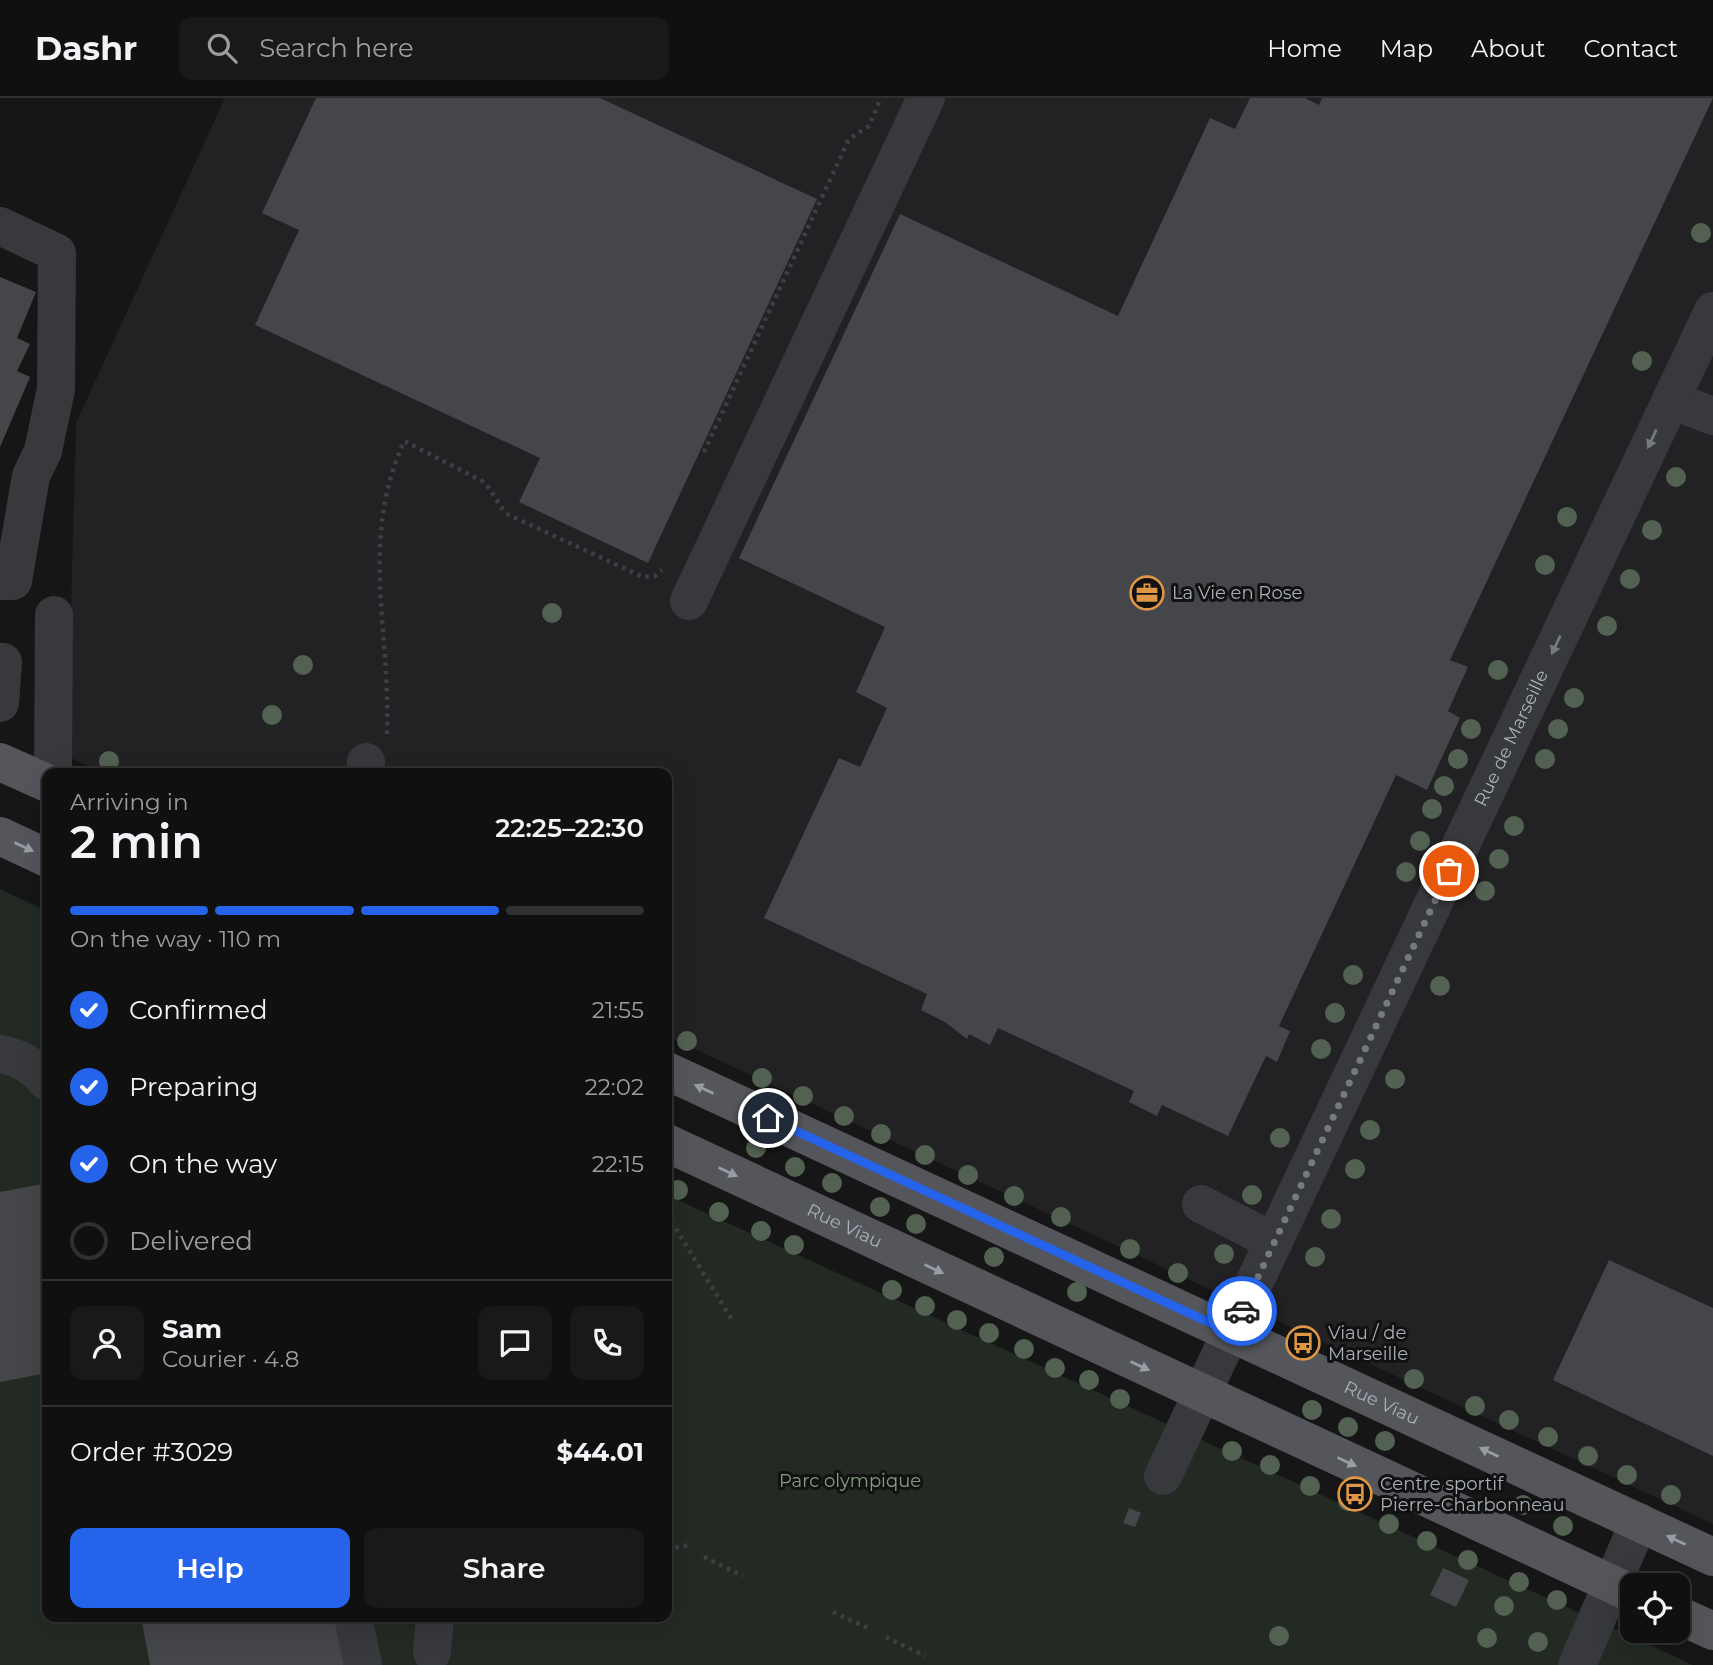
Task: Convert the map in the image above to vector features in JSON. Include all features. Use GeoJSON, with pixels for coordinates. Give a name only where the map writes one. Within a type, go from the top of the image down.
{"type":"FeatureCollection","features":[{"type":"Feature","properties":{"kind":"main road"},"geometry":{"type":"LineString","coordinates":[[0,762],[42,781]]}},
{"type":"Feature","properties":{"kind":"main road"},"geometry":{"type":"LineString","coordinates":[[0,836],[42,856]]}},
{"type":"Feature","properties":{"kind":"main road","name":"Rue Viau"},"geometry":{"type":"LineString","coordinates":[[672,1074],[1713,1557]]}},
{"type":"Feature","properties":{"kind":"main road","name":"Rue Viau"},"geometry":{"type":"LineString","coordinates":[[672,1145],[1620,1588]]}},
{"type":"Feature","properties":{"kind":"main road"},"geometry":{"type":"LineString","coordinates":[[1690,1620],[1713,1631]]}},
{"type":"Feature","properties":{"kind":"street"},"geometry":{"type":"LineString","coordinates":[[689,601],[926,98]]}},
{"type":"Feature","properties":{"kind":"street"},"geometry":{"type":"LineString","coordinates":[[0,226],[57,253],[55,389],[43,450],[31,476],[13,581],[0,581]]}},
{"type":"Feature","properties":{"kind":"street","name":"Rue de Marseille"},"geometry":{"type":"LineString","coordinates":[[1163,1476],[1713,311]]}},
{"type":"Feature","properties":{"kind":"street"},"geometry":{"type":"LineString","coordinates":[[1671,401],[1713,416]]}},
{"type":"Feature","properties":{"kind":"street"},"geometry":{"type":"LineString","coordinates":[[53,768],[54,615]]}},
{"type":"Feature","properties":{"kind":"street"},"geometry":{"type":"LineString","coordinates":[[0,662],[3,662],[0,704]]}},
{"type":"Feature","properties":{"kind":"street"},"geometry":{"type":"LineString","coordinates":[[0,1054],[13,1056],[37,1069],[42,1076]]}},
{"type":"Feature","properties":{"kind":"street"},"geometry":{"type":"LineString","coordinates":[[1201,1204],[1274,1242]]}},
{"type":"Feature","properties":{"kind":"street"},"geometry":{"type":"LineString","coordinates":[[1627,1573],[1639,1522]]}},
{"type":"Feature","properties":{"kind":"street"},"geometry":{"type":"LineString","coordinates":[[1577,1665],[1620,1594]]}},
{"type":"Feature","properties":{"kind":"street"},"geometry":{"type":"LineString","coordinates":[[354,1622],[363,1665]]}},
{"type":"Feature","properties":{"kind":"path"},"geometry":{"type":"LineString","coordinates":[[704,452],[849,139],[869,126],[881,98]]}},
{"type":"Feature","properties":{"kind":"path"},"geometry":{"type":"LineString","coordinates":[[388,708],[378,546],[389,474],[404,441],[482,481],[509,515],[643,578],[656,576],[667,559]]}},
{"type":"Feature","properties":{"kind":"path"},"geometry":{"type":"LineString","coordinates":[[672,1222],[732,1320]]}},
{"type":"Feature","properties":{"kind":"path"},"geometry":{"type":"LineString","coordinates":[[672,1548],[690,1545]]}},
{"type":"Feature","properties":{"kind":"path"},"geometry":{"type":"LineString","coordinates":[[704,1558],[743,1576]]}},
{"type":"Feature","properties":{"kind":"path"},"geometry":{"type":"LineString","coordinates":[[833,1612],[870,1629]]}},
{"type":"Feature","properties":{"kind":"path"},"geometry":{"type":"LineString","coordinates":[[886,1637],[926,1656]]}},
{"type":"Feature","properties":{"kind":"shaded area"},"geometry":{"type":"Polygon","coordinates":[[[225,98],[1713,98],[1713,1524],[672,1038],[672,768],[92,768],[67,756],[76,423],[225,98]]]}},
{"type":"Feature","properties":{"kind":"green space","name":"Parc olympique"},"geometry":{"type":"Polygon","coordinates":[[[0,889],[42,909],[42,1622],[672,1622],[672,1197],[1620,1632],[1620,1643],[1645,1643],[1693,1665],[0,1665],[0,889]]]}},
{"type":"Feature","properties":{"kind":"building"},"geometry":{"type":"Polygon","coordinates":[[[316,98],[600,98],[817,199],[648,563],[519,502],[540,458],[255,325],[299,230],[262,213],[316,98]]]}},
{"type":"Feature","properties":{"kind":"building","name":"La Vie en Rose"},"geometry":{"type":"Polygon","coordinates":[[[1250,98],[1305,98],[1319,105],[1322,98],[1713,98],[1450,660],[1468,667],[1448,711],[1460,718],[1427,790],[1396,775],[1279,1026],[1290,1031],[1277,1062],[1266,1056],[1228,1136],[1162,1105],[1157,1116],[1129,1102],[1134,1091],[998,1028],[990,1045],[969,1034],[967,1039],[945,1022],[921,1010],[927,994],[764,918],[839,758],[860,767],[887,708],[856,692],[885,627],[739,558],[900,214],[1118,316],[1210,118],[1235,129],[1250,98]]]}},
{"type":"Feature","properties":{"kind":"building"},"geometry":{"type":"Polygon","coordinates":[[[0,277],[36,292],[17,338],[30,344],[17,371],[30,377],[0,447],[0,277]]]}},
{"type":"Feature","properties":{"kind":"building"},"geometry":{"type":"Polygon","coordinates":[[[42,1184],[42,1374],[0,1382],[0,1192],[42,1184]]]}},
{"type":"Feature","properties":{"kind":"building"},"geometry":{"type":"Polygon","coordinates":[[[1609,1260],[1713,1308],[1713,1456],[1553,1380],[1609,1260]]]}},
{"type":"Feature","properties":{"kind":"building"},"geometry":{"type":"Polygon","coordinates":[[[1129,1508],[1141,1513],[1135,1527],[1123,1523],[1129,1508]]]}},
{"type":"Feature","properties":{"kind":"building"},"geometry":{"type":"Polygon","coordinates":[[[1443,1568],[1469,1580],[1456,1607],[1430,1595],[1443,1568]]]}},
{"type":"Feature","properties":{"kind":"building"},"geometry":{"type":"Polygon","coordinates":[[[142,1622],[342,1622],[351,1665],[150,1665],[142,1622]]]}},
{"type":"Feature","properties":{"kind":"way so far"},"geometry":{"type":"LineString","coordinates":[[1242,1311],[1449,871]]}},
{"type":"Feature","properties":{"kind":"place","name":"La Vie en Rose"},"geometry":{"type":"Point","coordinates":[1147,593]}},
{"type":"Feature","properties":{"kind":"place","name":"Viau / de Marseille"},"geometry":{"type":"Point","coordinates":[1303,1343]}},
{"type":"Feature","properties":{"kind":"place","name":"Centre sportif Pierre-Charbonneau"},"geometry":{"type":"Point","coordinates":[1355,1494]}},
{"type":"Feature","properties":{"kind":"route"},"geometry":{"type":"LineString","coordinates":[[768,1118],[1232,1333],[1242,1311]]}}]}
